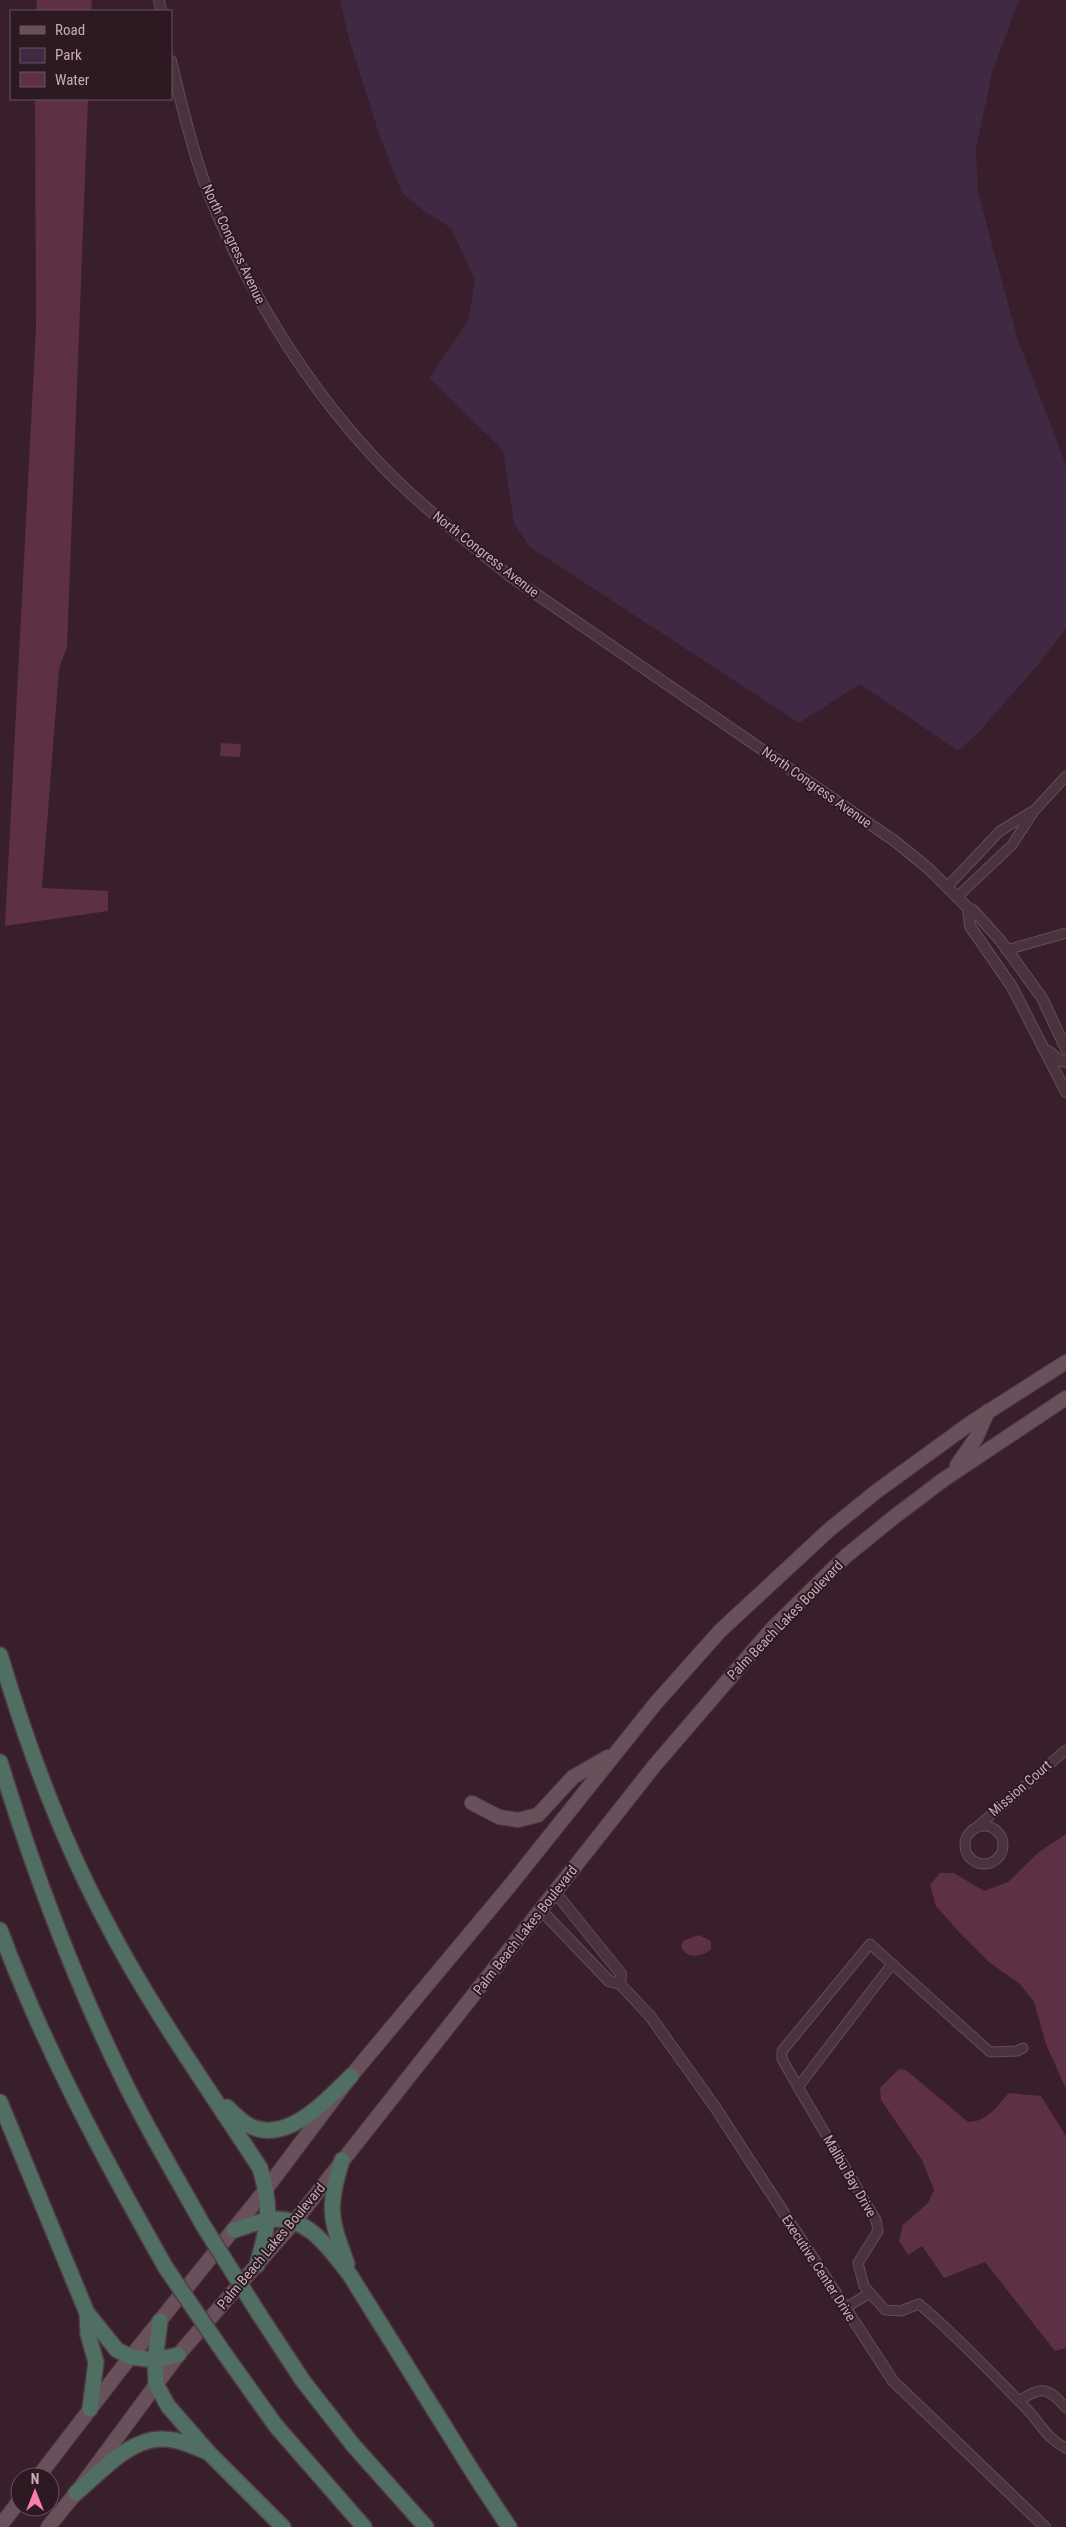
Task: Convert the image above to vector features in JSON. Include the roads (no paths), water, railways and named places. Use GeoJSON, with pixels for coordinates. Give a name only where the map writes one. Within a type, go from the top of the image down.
{"type":"FeatureCollection","features":[{"type":"Feature","properties":{"kind":"highway"},"geometry":{"type":"LineString","coordinates":[[0,1655],[22,1729],[62,1831],[103,1917],[159,2012],[260,2168],[266,2189],[269,2220],[258,2264]]}},
{"type":"Feature","properties":{"kind":"highway"},"geometry":{"type":"LineString","coordinates":[[0,1762],[33,1864],[64,1946],[128,2088],[202,2225],[303,2381],[348,2438],[426,2527]]}},
{"type":"Feature","properties":{"kind":"highway"},"geometry":{"type":"LineString","coordinates":[[0,1930],[53,2054],[91,2132],[166,2268],[224,2354],[276,2426],[364,2527]]}},
{"type":"Feature","properties":{"kind":"highway"},"geometry":{"type":"LineString","coordinates":[[210,2090],[248,2125],[260,2128],[276,2128],[295,2123],[312,2113],[351,2076]]}},
{"type":"Feature","properties":{"kind":"highway"},"geometry":{"type":"LineString","coordinates":[[0,2102],[87,2313],[117,2350],[131,2357],[155,2360],[178,2354]]}},
{"type":"Feature","properties":{"kind":"highway"},"geometry":{"type":"LineString","coordinates":[[342,2160],[332,2192],[331,2212],[350,2275]]}},
{"type":"Feature","properties":{"kind":"highway"},"geometry":{"type":"LineString","coordinates":[[234,2230],[269,2220],[295,2221],[306,2226],[324,2243],[350,2275],[509,2527]]}},
{"type":"Feature","properties":{"kind":"highway"},"geometry":{"type":"LineString","coordinates":[[87,2313],[88,2334],[96,2362],[90,2408]]}},
{"type":"Feature","properties":{"kind":"highway"},"geometry":{"type":"LineString","coordinates":[[160,2321],[155,2360],[156,2384],[168,2406],[209,2453],[283,2527]]}},
{"type":"Feature","properties":{"kind":"highway"},"geometry":{"type":"LineString","coordinates":[[76,2493],[118,2458],[147,2440],[164,2439],[182,2442],[209,2453]]}},
{"type":"Feature","properties":{"kind":"main road"},"geometry":{"type":"LineString","coordinates":[[46,2467],[90,2408],[234,2230],[351,2076],[512,1883],[655,1704],[720,1631],[787,1568],[876,1491],[926,1453],[1066,1362]]}},
{"type":"Feature","properties":{"kind":"main road","name":"Palm Beach Lakes Boulevard"},"geometry":{"type":"LineString","coordinates":[[48,2527],[76,2493],[178,2354],[295,2221],[655,1764],[771,1630],[846,1556],[943,1480],[1066,1398]]}},
{"type":"Feature","properties":{"kind":"main road"},"geometry":{"type":"LineString","coordinates":[[943,1480],[966,1454],[976,1438],[988,1411]]}},
{"type":"Feature","properties":{"kind":"main road"},"geometry":{"type":"LineString","coordinates":[[472,1803],[499,1817],[518,1820],[538,1815],[573,1777],[615,1753]]}},
{"type":"Feature","properties":{"kind":"street","name":"North Congress Avenue"},"geometry":{"type":"LineString","coordinates":[[172,65],[204,181],[227,236],[258,299],[307,374],[354,434],[388,472],[510,576],[896,842],[972,910],[1006,950],[1042,998],[1065,1047]]}},
{"type":"Feature","properties":{"kind":"street"},"geometry":{"type":"LineString","coordinates":[[957,897],[1012,844],[1034,811],[1066,776]]}},
{"type":"Feature","properties":{"kind":"street"},"geometry":{"type":"LineString","coordinates":[[947,887],[1000,831],[1034,811]]}},
{"type":"Feature","properties":{"kind":"street"},"geometry":{"type":"LineString","coordinates":[[968,908],[970,926],[1012,987],[1066,1092]]}},
{"type":"Feature","properties":{"kind":"street"},"geometry":{"type":"LineString","coordinates":[[1006,950],[1066,933]]}},
{"type":"Feature","properties":{"kind":"street"},"geometry":{"type":"LineString","coordinates":[[1045,1049],[1059,1060],[1066,1062]]}},
{"type":"Feature","properties":{"kind":"street","name":"Mission Court"},"geometry":{"type":"LineString","coordinates":[[976,1828],[982,1826],[994,1829],[1002,1838],[1003,1850],[996,1861],[990,1864],[978,1864],[968,1856],[965,1843],[970,1832],[1066,1750]]}},
{"type":"Feature","properties":{"kind":"street","name":"Executive Center Drive"},"geometry":{"type":"LineString","coordinates":[[555,1892],[620,1974],[620,1984]]}},
{"type":"Feature","properties":{"kind":"street","name":"Executive Center Drive"},"geometry":{"type":"LineString","coordinates":[[541,1910],[609,1981],[620,1984],[650,2016],[715,2107],[893,2381],[1045,2527]]}},
{"type":"Feature","properties":{"kind":"street","name":"Malibu Bay Drive"},"geometry":{"type":"LineString","coordinates":[[1023,2048],[1017,2051],[990,2052],[870,1944],[782,2051],[782,2059],[876,2220],[878,2231],[858,2263],[864,2286],[885,2310],[901,2312],[919,2304],[948,2328],[1019,2401],[1052,2441],[1066,2448]]}},
{"type":"Feature","properties":{"kind":"street"},"geometry":{"type":"LineString","coordinates":[[798,2087],[892,1964]]}},
{"type":"Feature","properties":{"kind":"street"},"geometry":{"type":"LineString","coordinates":[[845,2308],[870,2293]]}},
{"type":"Feature","properties":{"kind":"street"},"geometry":{"type":"LineString","coordinates":[[1019,2401],[1033,2392],[1048,2391],[1066,2408]]}},
{"type":"Feature","properties":{"kind":"water"},"geometry":{"type":"Polygon","coordinates":[[[37,0],[92,0],[91,10],[36,10],[37,0]]]}},
{"type":"Feature","properties":{"kind":"water"},"geometry":{"type":"Polygon","coordinates":[[[35,100],[88,100],[67,647],[59,669],[42,888],[108,891],[108,911],[5,926],[36,327],[35,100]]]}},
{"type":"Feature","properties":{"kind":"water"},"geometry":{"type":"Polygon","coordinates":[[[221,743],[241,744],[240,757],[220,756],[221,743]]]}},
{"type":"Feature","properties":{"kind":"water"},"geometry":{"type":"Polygon","coordinates":[[[1066,1834],[1066,2089],[1046,2044],[1034,2002],[1020,1984],[990,1963],[936,1906],[930,1885],[940,1873],[954,1873],[984,1891],[1008,1882],[1039,1852],[1066,1834]]]}},
{"type":"Feature","properties":{"kind":"water"},"geometry":{"type":"Polygon","coordinates":[[[699,1935],[711,1941],[711,1949],[699,1955],[687,1954],[681,1946],[683,1941],[699,1935]]]}},
{"type":"Feature","properties":{"kind":"water"},"geometry":{"type":"Polygon","coordinates":[[[899,2069],[906,2070],[968,2122],[986,2116],[1009,2093],[1041,2096],[1066,2136],[1066,2348],[1055,2351],[985,2262],[944,2278],[922,2246],[908,2255],[899,2241],[903,2225],[928,2203],[934,2190],[922,2160],[881,2100],[880,2088],[899,2069]]]}}]}
